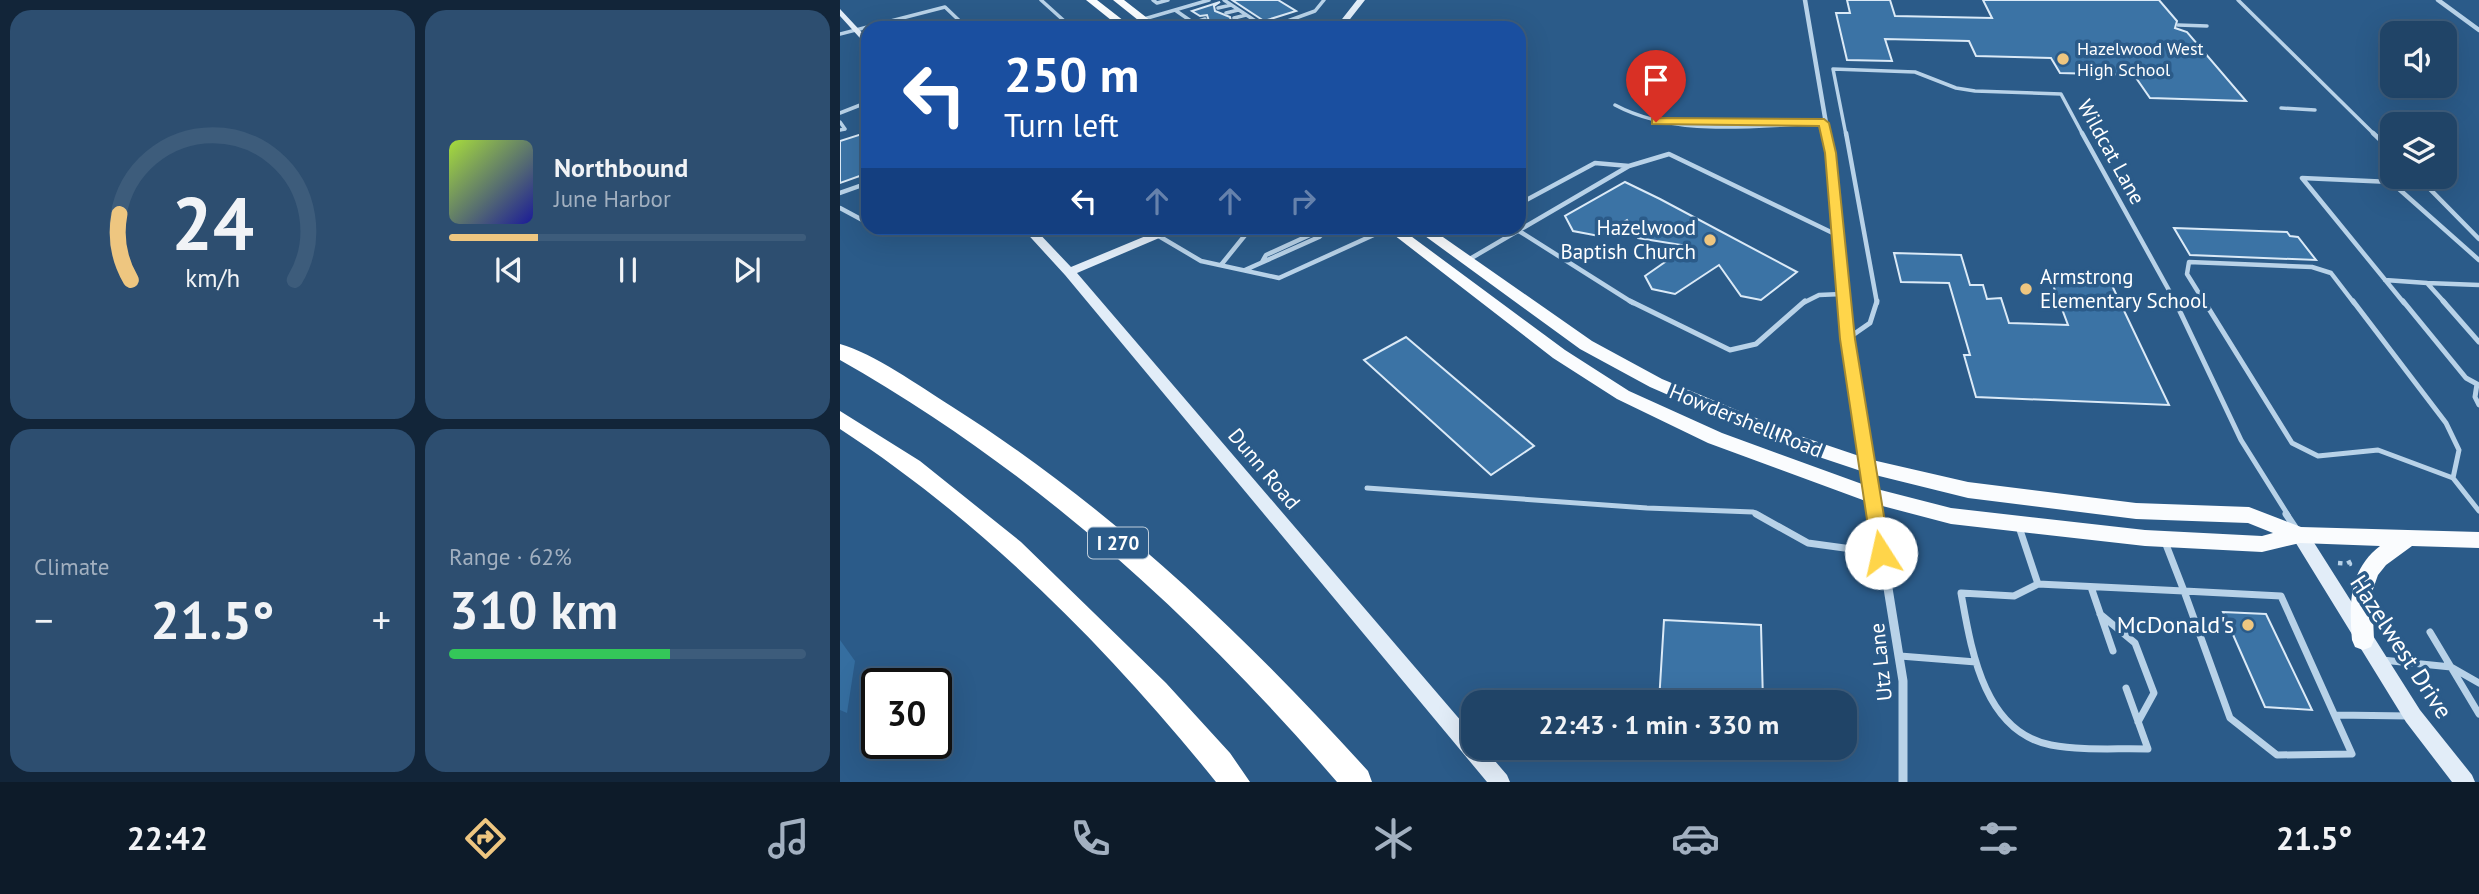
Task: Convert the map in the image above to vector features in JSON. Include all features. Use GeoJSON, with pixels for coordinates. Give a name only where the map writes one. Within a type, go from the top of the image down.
{"type":"FeatureCollection","features":[{"type":"Feature","properties":{"kind":"highway","name":"I 270"},"geometry":{"type":"LineString","coordinates":[[840,351],[915,393],[978,434],[1113,538],[1256,673],[1357,782]]}},
{"type":"Feature","properties":{"kind":"highway"},"geometry":{"type":"LineString","coordinates":[[840,419],[940,489],[1027,562],[1173,709],[1235,782]]}},
{"type":"Feature","properties":{"kind":"main road"},"geometry":{"type":"LineString","coordinates":[[1091,0],[1119,21]]}},
{"type":"Feature","properties":{"kind":"main road"},"geometry":{"type":"LineString","coordinates":[[1118,0],[1146,21]]}},
{"type":"Feature","properties":{"kind":"main road","name":"Howdershell Road"},"geometry":{"type":"LineString","coordinates":[[1400,235],[1559,354],[1623,395],[1715,438],[1871,495],[1951,516],[2164,540],[2262,544],[2300,535],[2479,540]]}},
{"type":"Feature","properties":{"kind":"main road","name":"Howdershell Road"},"geometry":{"type":"LineString","coordinates":[[1430,235],[1586,345],[1656,383],[1779,436],[1867,466],[1968,490],[2136,511],[2249,515],[2300,535]]}},
{"type":"Feature","properties":{"kind":"main road"},"geometry":{"type":"LineString","coordinates":[[2363,640],[2359,603],[2362,580],[2387,550],[2410,537]]}},
{"type":"Feature","properties":{"kind":"street"},"geometry":{"type":"LineString","coordinates":[[1344,21],[1361,0]]}},
{"type":"Feature","properties":{"kind":"street","name":"Utz Lane"},"geometry":{"type":"LineString","coordinates":[[1805,0],[1814,38],[1830,153],[1847,339],[1900,656],[1904,707],[1903,782]]}},
{"type":"Feature","properties":{"kind":"street"},"geometry":{"type":"LineString","coordinates":[[2438,0],[2479,30]]}},
{"type":"Feature","properties":{"kind":"street"},"geometry":{"type":"LineString","coordinates":[[840,11],[861,36]]}},
{"type":"Feature","properties":{"kind":"street","name":"Dunn Road"},"geometry":{"type":"LineString","coordinates":[[1035,235],[1069,272],[1500,782]]}},
{"type":"Feature","properties":{"kind":"street"},"geometry":{"type":"LineString","coordinates":[[1069,272],[1157,235]]}},
{"type":"Feature","properties":{"kind":"street","name":"Hazelwest Drive"},"geometry":{"type":"LineString","coordinates":[[2300,535],[2363,640],[2413,716],[2465,782]]}},
{"type":"Feature","properties":{"kind":"lane"},"geometry":{"type":"LineString","coordinates":[[939,0],[960,21]]}},
{"type":"Feature","properties":{"kind":"lane"},"geometry":{"type":"LineString","coordinates":[[1041,0],[1064,21]]}},
{"type":"Feature","properties":{"kind":"lane"},"geometry":{"type":"LineString","coordinates":[[1153,0],[1157,3],[1168,0]]}},
{"type":"Feature","properties":{"kind":"lane"},"geometry":{"type":"LineString","coordinates":[[1144,19],[1209,0]]}},
{"type":"Feature","properties":{"kind":"lane"},"geometry":{"type":"LineString","coordinates":[[1224,0],[1254,20]]}},
{"type":"Feature","properties":{"kind":"lane"},"geometry":{"type":"LineString","coordinates":[[1290,21],[1315,11],[1324,0]]}},
{"type":"Feature","properties":{"kind":"lane"},"geometry":{"type":"LineString","coordinates":[[2238,0],[2380,139]]}},
{"type":"Feature","properties":{"kind":"lane"},"geometry":{"type":"LineString","coordinates":[[1218,8],[1231,5]]}},
{"type":"Feature","properties":{"kind":"lane"},"geometry":{"type":"LineString","coordinates":[[891,21],[945,7]]}},
{"type":"Feature","properties":{"kind":"lane"},"geometry":{"type":"LineString","coordinates":[[1175,10],[1190,21]]}},
{"type":"Feature","properties":{"kind":"lane"},"geometry":{"type":"LineString","coordinates":[[1226,13],[1238,10]]}},
{"type":"Feature","properties":{"kind":"lane"},"geometry":{"type":"LineString","coordinates":[[1186,18],[1197,14]]}},
{"type":"Feature","properties":{"kind":"lane"},"geometry":{"type":"LineString","coordinates":[[1234,18],[1246,15]]}},
{"type":"Feature","properties":{"kind":"lane"},"geometry":{"type":"LineString","coordinates":[[1199,21],[1205,19]]}},
{"type":"Feature","properties":{"kind":"lane"},"geometry":{"type":"LineString","coordinates":[[1250,21],[1254,20]]}},
{"type":"Feature","properties":{"kind":"lane"},"geometry":{"type":"LineString","coordinates":[[2178,25],[2207,26]]}},
{"type":"Feature","properties":{"kind":"lane"},"geometry":{"type":"LineString","coordinates":[[840,34],[861,29]]}},
{"type":"Feature","properties":{"kind":"lane","name":"Wildcat Lane"},"geometry":{"type":"LineString","coordinates":[[1847,339],[1861,334],[1871,323],[1878,296],[1833,69],[1915,72],[1956,88],[1975,91],[2062,94],[2189,327],[2241,440],[2300,535]]}},
{"type":"Feature","properties":{"kind":"lane"},"geometry":{"type":"LineString","coordinates":[[840,113],[861,105]]}},
{"type":"Feature","properties":{"kind":"lane"},"geometry":{"type":"LineString","coordinates":[[1615,105],[1624,112],[1671,123],[1824,123]]}},
{"type":"Feature","properties":{"kind":"lane"},"geometry":{"type":"LineString","coordinates":[[2281,108],[2315,110]]}},
{"type":"Feature","properties":{"kind":"lane"},"geometry":{"type":"LineString","coordinates":[[840,122],[845,128],[840,130]]}},
{"type":"Feature","properties":{"kind":"lane"},"geometry":{"type":"LineString","coordinates":[[1526,227],[1629,166],[1675,155],[1837,235]]}},
{"type":"Feature","properties":{"kind":"lane"},"geometry":{"type":"LineString","coordinates":[[1526,200],[1595,163],[1629,166]]}},
{"type":"Feature","properties":{"kind":"lane"},"geometry":{"type":"LineString","coordinates":[[2479,260],[2391,181],[2302,178],[2466,378],[2478,383],[2475,391],[2479,405]]}},
{"type":"Feature","properties":{"kind":"lane"},"geometry":{"type":"LineString","coordinates":[[840,193],[861,186]]}},
{"type":"Feature","properties":{"kind":"lane"},"geometry":{"type":"LineString","coordinates":[[2430,189],[2479,239]]}},
{"type":"Feature","properties":{"kind":"lane"},"geometry":{"type":"LineString","coordinates":[[840,208],[861,219]]}},
{"type":"Feature","properties":{"kind":"lane"},"geometry":{"type":"LineString","coordinates":[[1157,235],[1201,261],[1279,278],[1375,235]]}},
{"type":"Feature","properties":{"kind":"lane"},"geometry":{"type":"LineString","coordinates":[[1221,265],[1246,235]]}},
{"type":"Feature","properties":{"kind":"lane"},"geometry":{"type":"LineString","coordinates":[[1262,262],[1266,255],[1310,235]]}},
{"type":"Feature","properties":{"kind":"lane"},"geometry":{"type":"LineString","coordinates":[[1245,270],[1321,235]]}},
{"type":"Feature","properties":{"kind":"lane"},"geometry":{"type":"LineString","coordinates":[[1465,261],[1512,235]]}},
{"type":"Feature","properties":{"kind":"lane"},"geometry":{"type":"LineString","coordinates":[[1525,235],[1636,305],[1730,350],[1744,351],[1756,345],[1808,300],[1820,295],[1842,294]]}},
{"type":"Feature","properties":{"kind":"lane"},"geometry":{"type":"LineString","coordinates":[[2452,478],[2459,450],[2446,423],[2332,274],[2312,267],[2189,262],[2187,274],[2292,443],[2318,456],[2378,450],[2452,478],[2479,511]]}},
{"type":"Feature","properties":{"kind":"lane"},"geometry":{"type":"LineString","coordinates":[[2382,277],[2427,283],[2479,285]]}},
{"type":"Feature","properties":{"kind":"lane"},"geometry":{"type":"LineString","coordinates":[[2427,283],[2479,342]]}},
{"type":"Feature","properties":{"kind":"lane"},"geometry":{"type":"LineString","coordinates":[[1367,488],[1647,509],[1753,512],[1808,543],[1881,553]]}},
{"type":"Feature","properties":{"kind":"lane"},"geometry":{"type":"LineString","coordinates":[[2018,525],[2038,584]]}},
{"type":"Feature","properties":{"kind":"lane"},"geometry":{"type":"LineString","coordinates":[[2126,688],[2148,749],[2053,746],[2035,740],[2012,725],[1991,704],[1981,686],[1961,593],[2014,596],[2038,584],[2184,592],[2281,596],[2352,754],[2277,755],[2230,718],[2184,592],[2164,540]]}},
{"type":"Feature","properties":{"kind":"lane"},"geometry":{"type":"LineString","coordinates":[[2091,587],[2113,651]]}},
{"type":"Feature","properties":{"kind":"lane"},"geometry":{"type":"LineString","coordinates":[[2100,614],[2134,643],[2154,693],[2138,722]]}},
{"type":"Feature","properties":{"kind":"lane"},"geometry":{"type":"LineString","coordinates":[[2430,632],[2479,714]]}},
{"type":"Feature","properties":{"kind":"lane"},"geometry":{"type":"LineString","coordinates":[[1900,656],[1976,663]]}},
{"type":"Feature","properties":{"kind":"lane"},"geometry":{"type":"LineString","coordinates":[[2376,660],[2451,667],[2479,683]]}},
{"type":"Feature","properties":{"kind":"lane"},"geometry":{"type":"LineString","coordinates":[[2335,715],[2413,716]]}},
{"type":"Feature","properties":{"kind":"path"},"geometry":{"type":"LineString","coordinates":[[2336,563],[2350,564],[2348,560]]}},
{"type":"Feature","properties":{"kind":"shaded area"},"geometry":{"type":"Polygon","coordinates":[[[840,640],[855,661],[847,713],[840,710],[840,640]]]}},
{"type":"Feature","properties":{"kind":"building"},"geometry":{"type":"Polygon","coordinates":[[[1232,0],[1278,0],[1296,11],[1264,21],[1232,0]]]}},
{"type":"Feature","properties":{"kind":"building"},"geometry":{"type":"Polygon","coordinates":[[[1847,0],[1890,0],[1895,16],[1992,18],[1983,0],[2159,0],[2177,21],[2175,28],[2187,32],[2246,101],[2150,98],[2134,75],[2060,73],[2051,58],[1976,56],[1969,41],[1885,39],[1892,61],[1847,60],[1836,13],[1850,13],[1847,0]]]}},
{"type":"Feature","properties":{"kind":"building"},"geometry":{"type":"Polygon","coordinates":[[[1220,2],[1214,6],[1215,11],[1230,17],[1231,21],[1209,21],[1207,15],[1200,16],[1192,11],[1220,2]]]}},
{"type":"Feature","properties":{"kind":"building"},"geometry":{"type":"Polygon","coordinates":[[[861,134],[861,176],[840,183],[840,141],[861,134]]]}},
{"type":"Feature","properties":{"kind":"building","name":"Hazelwood Baptish Church"},"geometry":{"type":"Polygon","coordinates":[[[1625,182],[1797,272],[1761,300],[1741,296],[1719,265],[1675,294],[1652,289],[1645,276],[1688,246],[1638,238],[1627,220],[1599,236],[1573,231],[1565,216],[1625,182]]]}},
{"type":"Feature","properties":{"kind":"building"},"geometry":{"type":"Polygon","coordinates":[[[2174,228],[2287,232],[2290,236],[2298,237],[2316,260],[2190,255],[2174,228]]]}},
{"type":"Feature","properties":{"kind":"building"},"geometry":{"type":"Polygon","coordinates":[[[1894,253],[1961,255],[1970,285],[1983,285],[1987,299],[2001,298],[2009,323],[2068,325],[2050,277],[2069,278],[2067,273],[2107,275],[2169,405],[1976,397],[1964,355],[1970,355],[1949,283],[1901,282],[1894,253]]]}},
{"type":"Feature","properties":{"kind":"building"},"geometry":{"type":"Polygon","coordinates":[[[1406,337],[1534,446],[1491,475],[1364,360],[1406,337]]]}},
{"type":"Feature","properties":{"kind":"building"},"geometry":{"type":"Polygon","coordinates":[[[2223,612],[2266,614],[2312,710],[2265,707],[2223,612]]]}},
{"type":"Feature","properties":{"kind":"building"},"geometry":{"type":"Polygon","coordinates":[[[1664,620],[1761,625],[1763,690],[1660,690],[1664,620]]]}},
{"type":"Feature","properties":{"kind":"place","name":"Hazelwood West High School"},"geometry":{"type":"Point","coordinates":[2063,59]}},
{"type":"Feature","properties":{"kind":"place","name":"Hazelwood Baptish Church"},"geometry":{"type":"Point","coordinates":[1710,240]}},
{"type":"Feature","properties":{"kind":"place","name":"Armstrong Elementary School"},"geometry":{"type":"Point","coordinates":[2026,289]}},
{"type":"Feature","properties":{"kind":"place","name":"McDonald's"},"geometry":{"type":"Point","coordinates":[2248,625]}},
{"type":"Feature","properties":{"kind":"route"},"geometry":{"type":"LineString","coordinates":[[1656,122],[1824,123],[1830,153],[1847,339],[1881,553]]}}]}
